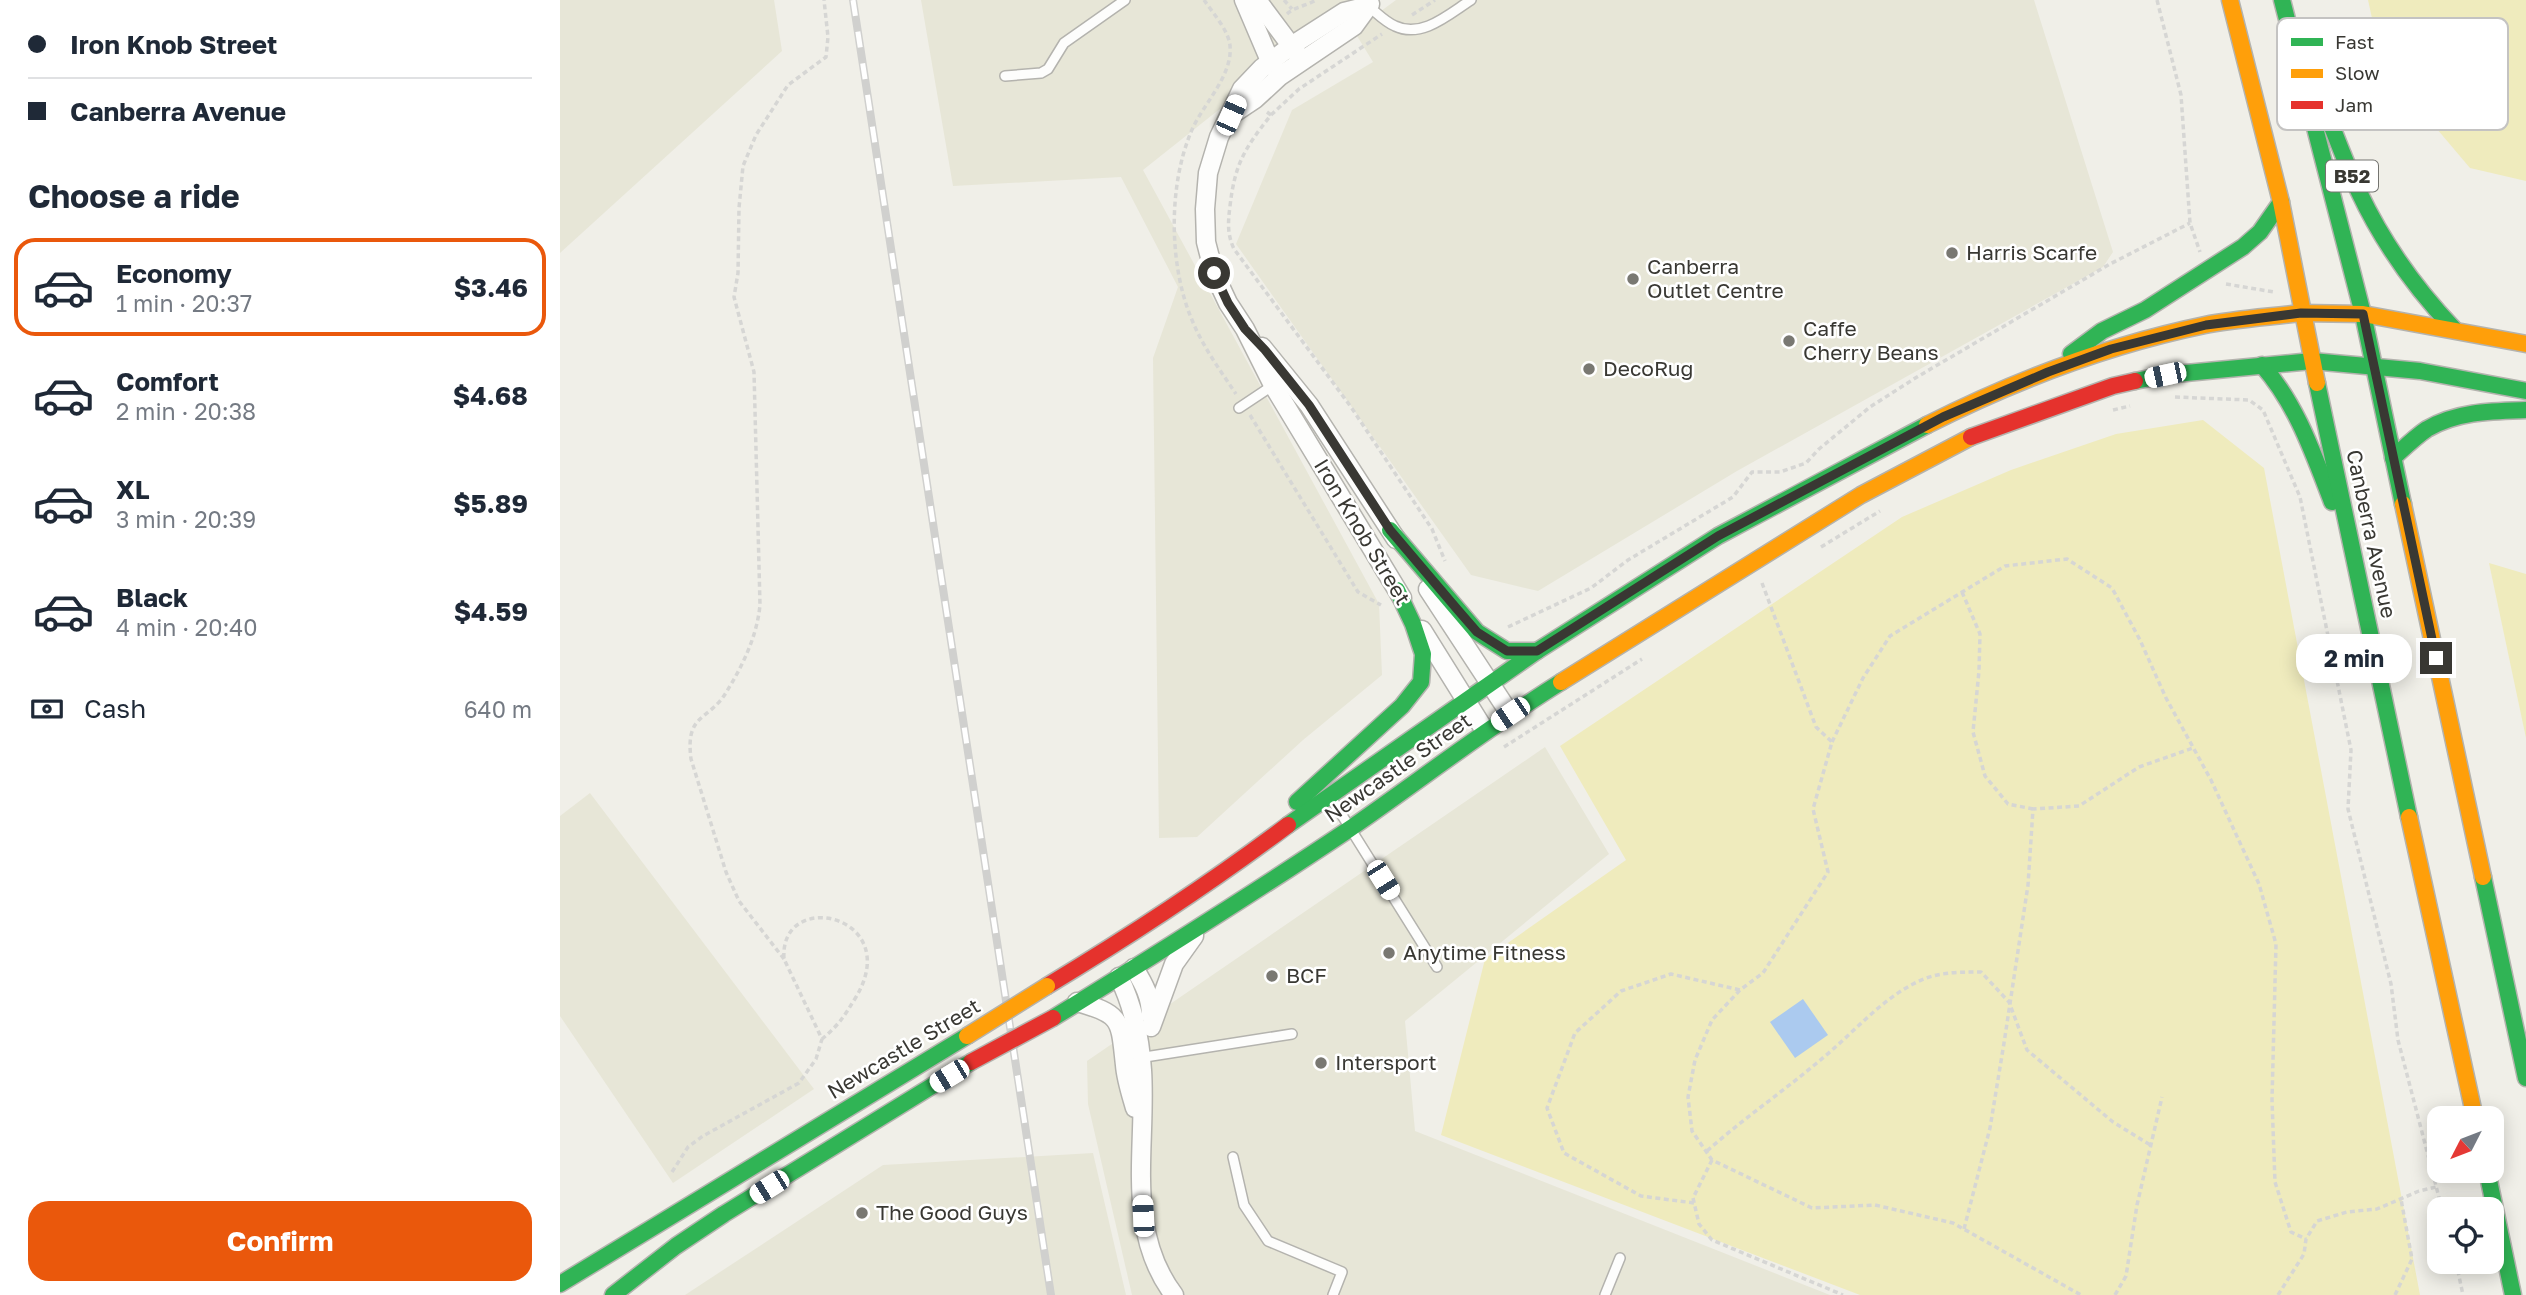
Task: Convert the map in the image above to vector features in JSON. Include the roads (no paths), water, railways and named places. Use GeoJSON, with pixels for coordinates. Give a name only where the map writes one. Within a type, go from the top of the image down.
{"type":"FeatureCollection","features":[{"type":"Feature","properties":{"kind":"main road","name":"Canberra Avenue"},"geometry":{"type":"LineString","coordinates":[[2230,0],[2281,202],[2301,313],[2334,459],[2348,541],[2368,622],[2472,1106]]}},
{"type":"Feature","properties":{"kind":"main road","name":"Canberra Avenue"},"geometry":{"type":"LineString","coordinates":[[2317,130],[2363,314],[2526,1078]]}},
{"type":"Feature","properties":{"kind":"main road","name":"B52"},"geometry":{"type":"LineString","coordinates":[[2333,130],[2358,192],[2390,249],[2429,303],[2454,329]]}},
{"type":"Feature","properties":{"kind":"main road"},"geometry":{"type":"LineString","coordinates":[[2048,372],[2102,331],[2145,310],[2243,247],[2260,232],[2281,202]]}},
{"type":"Feature","properties":{"kind":"main road","name":"Newcastle Street"},"geometry":{"type":"LineString","coordinates":[[560,1284],[1111,947],[1224,873],[1329,795],[1537,651],[1718,536],[1943,417],[2048,372],[2111,349],[2206,325],[2301,313],[2363,314],[2526,344]]}},
{"type":"Feature","properties":{"kind":"main road","name":"Newcastle Street"},"geometry":{"type":"LineString","coordinates":[[612,1295],[713,1221],[971,1062],[1053,1018],[1203,925],[1350,828],[1510,714],[1861,495],[1975,435],[2113,386],[2165,375],[2312,361],[2373,364],[2468,378],[2526,391]]}},
{"type":"Feature","properties":{"kind":"main road"},"geometry":{"type":"LineString","coordinates":[[2262,365],[2286,394],[2348,541]]}},
{"type":"Feature","properties":{"kind":"main road"},"geometry":{"type":"LineString","coordinates":[[2393,458],[2428,428],[2451,418],[2485,412],[2526,410]]}},
{"type":"Feature","properties":{"kind":"main road"},"geometry":{"type":"LineString","coordinates":[[1390,530],[1477,632],[1507,651],[1537,651]]}},
{"type":"Feature","properties":{"kind":"main road"},"geometry":{"type":"LineString","coordinates":[[1224,873],[1402,706],[1420,682],[1423,654],[1397,590]]}},
{"type":"Feature","properties":{"kind":"main road"},"geometry":{"type":"LineString","coordinates":[[1111,947],[1126,972]]}},
{"type":"Feature","properties":{"kind":"main road"},"geometry":{"type":"LineString","coordinates":[[2490,1183],[2513,1295]]}},
{"type":"Feature","properties":{"kind":"main road"},"geometry":{"type":"LineString","coordinates":[[565,1295],[613,1251]]}},
{"type":"Feature","properties":{"kind":"street"},"geometry":{"type":"LineString","coordinates":[[1244,0],[1269,61],[1280,76]]}},
{"type":"Feature","properties":{"kind":"street"},"geometry":{"type":"LineString","coordinates":[[1257,0],[1296,54]]}},
{"type":"Feature","properties":{"kind":"street","name":"Iron Knob Street"},"geometry":{"type":"LineString","coordinates":[[1372,3],[1354,26],[1296,54],[1269,61],[1242,89],[1219,136],[1208,173],[1206,242],[1214,273],[1228,303],[1280,381],[1397,590],[1485,731]]}},
{"type":"Feature","properties":{"kind":"street","name":"Iron Knob Street"},"geometry":{"type":"LineString","coordinates":[[1231,115],[1255,99],[1280,76],[1296,54]]}},
{"type":"Feature","properties":{"kind":"street","name":"Iron Knob Street"},"geometry":{"type":"LineString","coordinates":[[1280,381],[1309,405],[1510,714]]}},
{"type":"Feature","properties":{"kind":"street"},"geometry":{"type":"LineString","coordinates":[[1174,1295],[1156,1267],[1146,1233],[1141,1182],[1144,1064],[1151,1027],[1174,964],[1203,925]]}},
{"type":"Feature","properties":{"kind":"street"},"geometry":{"type":"LineString","coordinates":[[1126,972],[1145,985],[1149,997],[1151,1027]]}},
{"type":"Feature","properties":{"kind":"street"},"geometry":{"type":"LineString","coordinates":[[1126,972],[1144,1064]]}},
{"type":"Feature","properties":{"kind":"street"},"geometry":{"type":"LineString","coordinates":[[1077,1002],[1105,1011],[1113,1016],[1119,1025],[1125,1066],[1141,1132]]}},
{"type":"Feature","properties":{"kind":"lane"},"geometry":{"type":"LineString","coordinates":[[1005,76],[1048,69],[1064,43],[1125,0]]}},
{"type":"Feature","properties":{"kind":"lane"},"geometry":{"type":"LineString","coordinates":[[1372,3],[1394,26],[1414,31],[1433,24],[1471,0]]}},
{"type":"Feature","properties":{"kind":"lane"},"geometry":{"type":"LineString","coordinates":[[1239,408],[1280,381]]}},
{"type":"Feature","properties":{"kind":"lane"},"geometry":{"type":"LineString","coordinates":[[1329,795],[1437,967]]}},
{"type":"Feature","properties":{"kind":"lane"},"geometry":{"type":"LineString","coordinates":[[1144,1064],[1292,1034]]}},
{"type":"Feature","properties":{"kind":"lane"},"geometry":{"type":"LineString","coordinates":[[1233,1157],[1244,1205],[1268,1241],[1342,1272],[1333,1295]]}},
{"type":"Feature","properties":{"kind":"lane"},"geometry":{"type":"LineString","coordinates":[[1605,1295],[1620,1258]]}},
{"type":"Feature","properties":{"kind":"water"},"geometry":{"type":"Polygon","coordinates":[[[1803,999],[1828,1035],[1795,1058],[1770,1022],[1803,999]]]}},
{"type":"Feature","properties":{"kind":"railway"},"geometry":{"type":"LineString","coordinates":[[853,0],[1051,1295]]}},
{"type":"Feature","properties":{"kind":"place","name":"Harris Scarfe"},"geometry":{"type":"Point","coordinates":[1952,253]}},
{"type":"Feature","properties":{"kind":"place","name":"Canberra Outlet Centre"},"geometry":{"type":"Point","coordinates":[1633,279]}},
{"type":"Feature","properties":{"kind":"place","name":"Caffe Cherry Beans"},"geometry":{"type":"Point","coordinates":[1789,341]}},
{"type":"Feature","properties":{"kind":"place","name":"DecoRug"},"geometry":{"type":"Point","coordinates":[1589,369]}},
{"type":"Feature","properties":{"kind":"place","name":"Anytime Fitness"},"geometry":{"type":"Point","coordinates":[1389,953]}},
{"type":"Feature","properties":{"kind":"place","name":"BCF"},"geometry":{"type":"Point","coordinates":[1272,976]}},
{"type":"Feature","properties":{"kind":"place","name":"Intersport"},"geometry":{"type":"Point","coordinates":[1321,1063]}},
{"type":"Feature","properties":{"kind":"place","name":"The Good Guys"},"geometry":{"type":"Point","coordinates":[862,1213]}}]}
